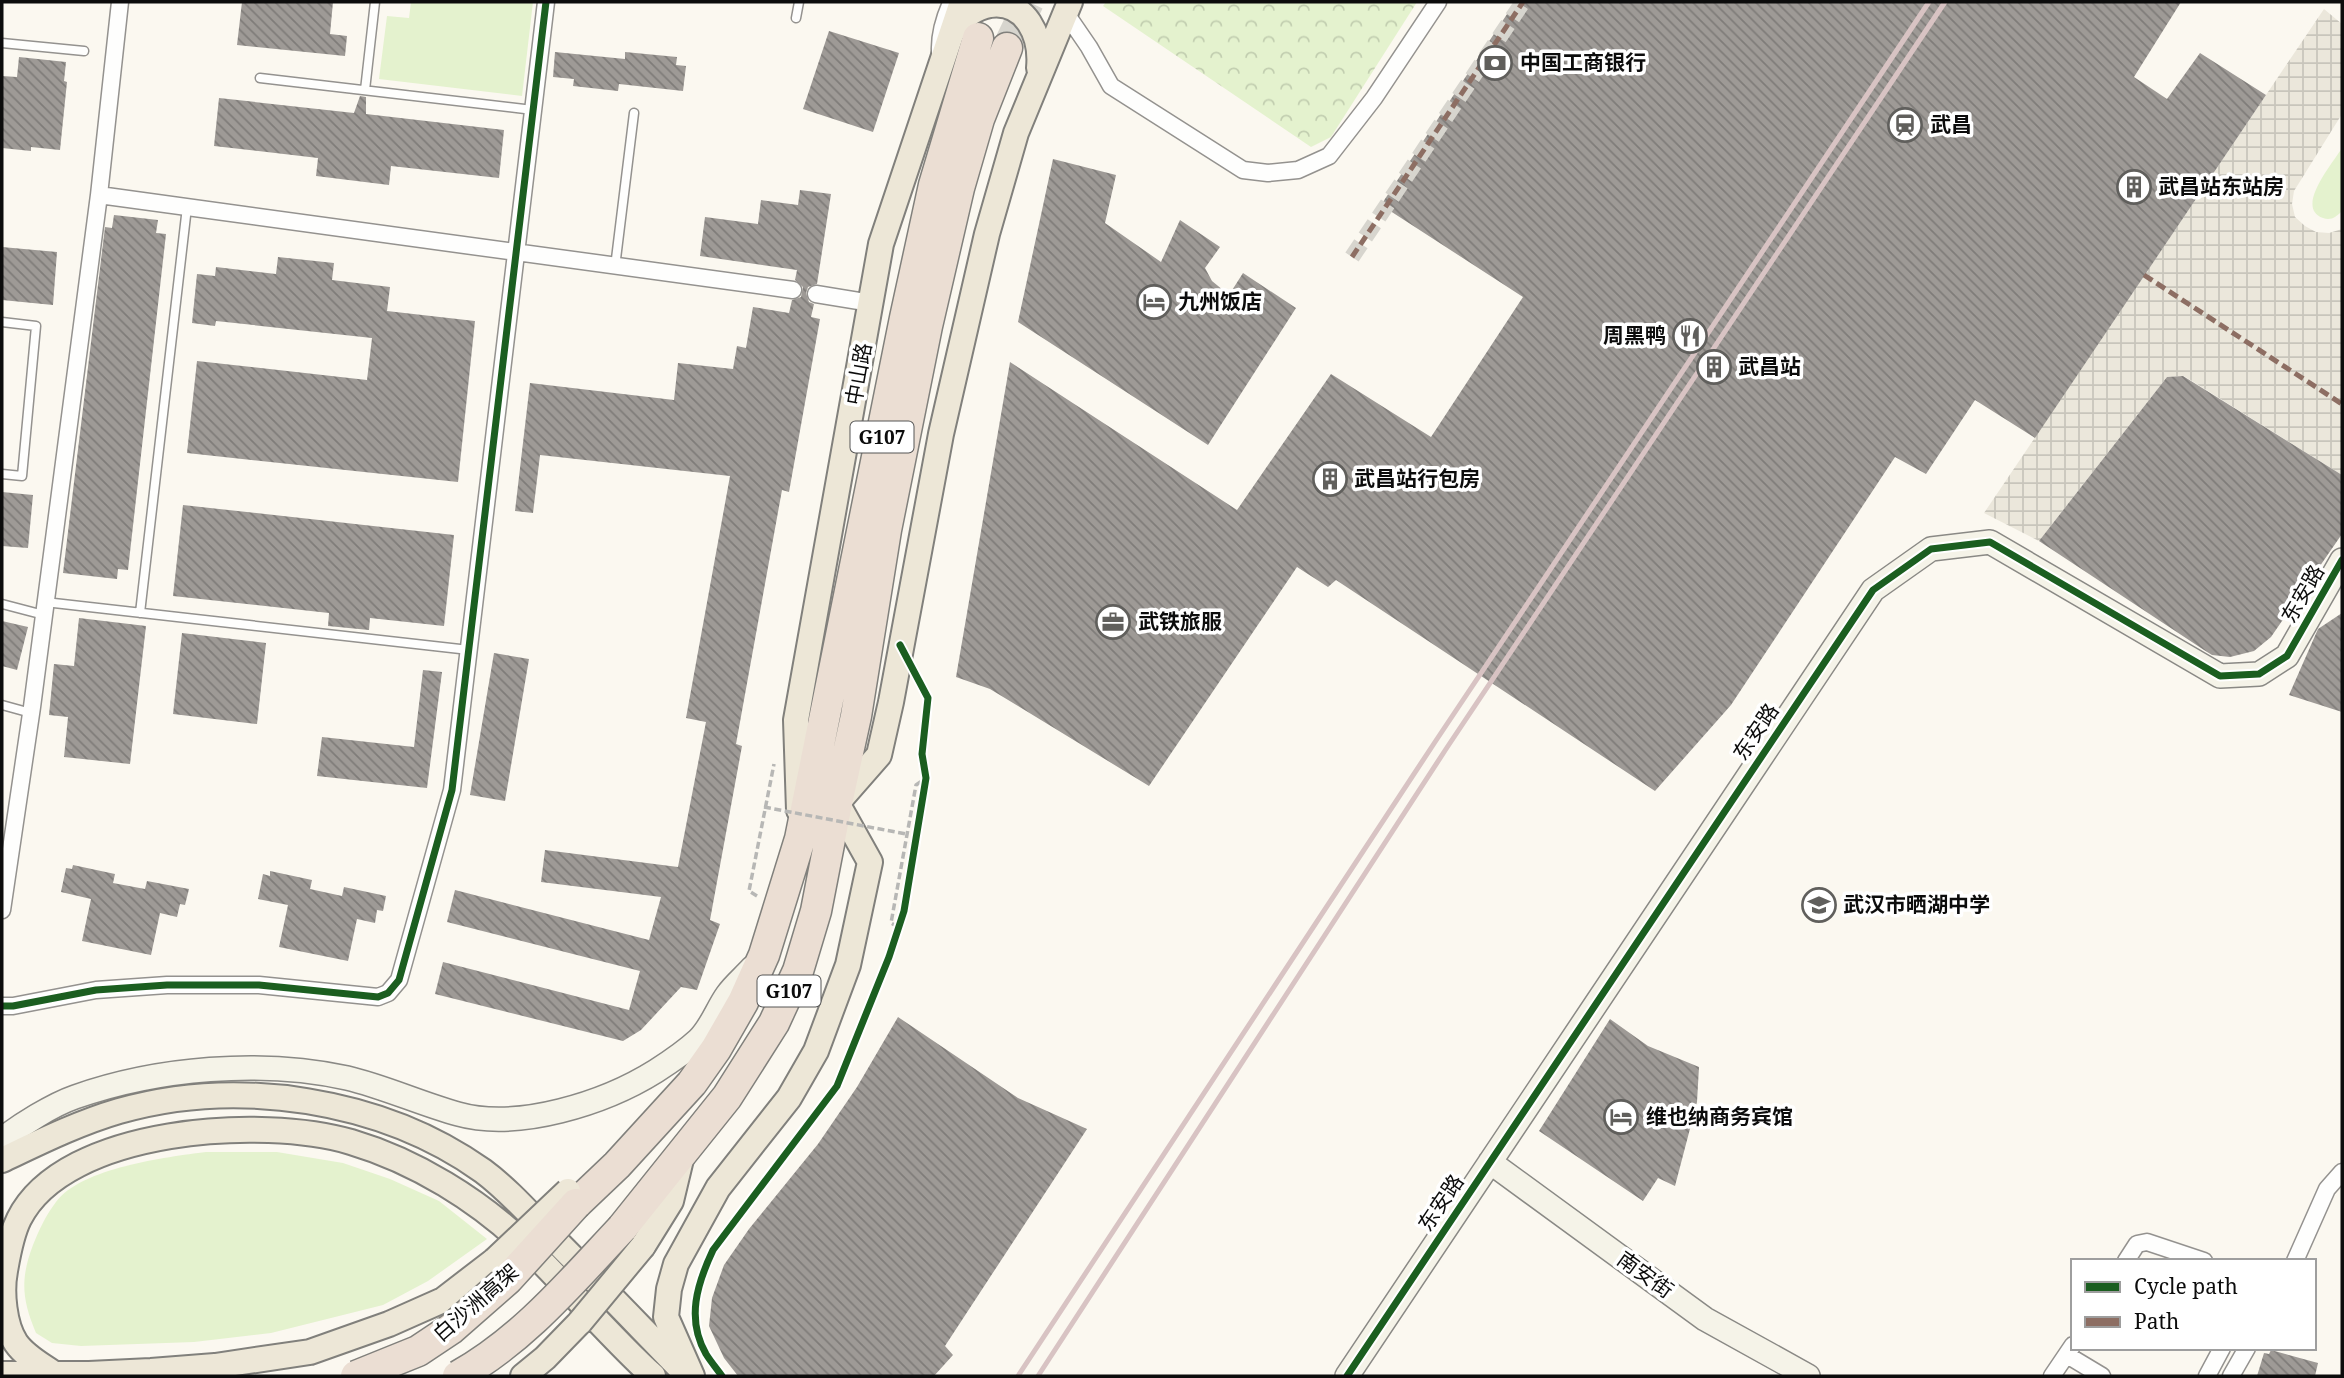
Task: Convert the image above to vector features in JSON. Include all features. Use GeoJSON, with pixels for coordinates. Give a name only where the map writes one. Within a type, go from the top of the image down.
{"type":"FeatureCollection","features":[{"type":"Feature","properties":{"kind":"highway","name":"G107"},"geometry":{"type":"LineString","coordinates":[[764,956],[800,839],[964,39]]}},
{"type":"Feature","properties":{"kind":"highway","name":"G107"},"geometry":{"type":"LineString","coordinates":[[632,1237],[682,1153],[727,1097],[749,1064],[774,1023],[798,971],[816,911],[856,716],[886,530],[930,313],[972,142],[1007,48]]}},
{"type":"Feature","properties":{"kind":"highway","name":"白沙洲高架"},"geometry":{"type":"LineString","coordinates":[[356,1376],[418,1352],[451,1329],[508,1279],[572,1197],[617,1165],[692,1083],[716,1049],[743,1002],[764,956]]}},
{"type":"Feature","properties":{"kind":"highway"},"geometry":{"type":"LineString","coordinates":[[458,1376],[507,1344],[632,1237]]}},
{"type":"Feature","properties":{"kind":"main road","name":"中山路"},"geometry":{"type":"LineString","coordinates":[[800,839],[796,720],[881,244],[938,73],[964,39],[962,2]]}},
{"type":"Feature","properties":{"kind":"main road"},"geometry":{"type":"LineString","coordinates":[[964,39],[960,22],[976,7],[998,4],[1012,6],[1028,18],[1037,36],[1040,59],[1038,79]]}},
{"type":"Feature","properties":{"kind":"main road"},"geometry":{"type":"LineString","coordinates":[[690,1376],[666,1317],[669,1289],[676,1265],[719,1188],[789,1098],[817,1051],[848,965],[870,862],[837,803],[879,755],[941,434],[976,281],[1016,133],[1063,5]]}},
{"type":"Feature","properties":{"kind":"main road"},"geometry":{"type":"LineString","coordinates":[[2,1160],[75,1126],[131,1108],[193,1097],[281,1098],[323,1104],[367,1115],[449,1149],[485,1172],[690,1376]]}},
{"type":"Feature","properties":{"kind":"main road"},"geometry":{"type":"LineString","coordinates":[[53,1373],[15,1342],[6,1314],[4,1278],[9,1248],[19,1219],[41,1191],[74,1167],[116,1149],[179,1134],[237,1128],[299,1133],[350,1141],[399,1160],[441,1182],[478,1206],[526,1246],[653,1376]]}},
{"type":"Feature","properties":{"kind":"main road"},"geometry":{"type":"LineString","coordinates":[[2,1374],[89,1374],[215,1366],[310,1352],[389,1324],[443,1300],[572,1197]]}},
{"type":"Feature","properties":{"kind":"main road"},"geometry":{"type":"LineString","coordinates":[[523,1376],[580,1322],[632,1237]]}},
{"type":"Feature","properties":{"kind":"street"},"geometry":{"type":"LineString","coordinates":[[2,911],[7,831],[30,713],[45,608],[99,195],[120,2]]}},
{"type":"Feature","properties":{"kind":"street"},"geometry":{"type":"LineString","coordinates":[[2,1006],[96,990],[167,985],[259,985],[378,997],[388,993],[399,980],[450,802],[546,2]]}},
{"type":"Feature","properties":{"kind":"street"},"geometry":{"type":"LineString","coordinates":[[1063,5],[1111,86],[1243,170],[1268,173],[1297,170],[1329,156],[1374,98],[1438,2]]}},
{"type":"Feature","properties":{"kind":"street"},"geometry":{"type":"LineString","coordinates":[[99,195],[793,290]]}},
{"type":"Feature","properties":{"kind":"street"},"geometry":{"type":"LineString","coordinates":[[816,294],[871,303]]}},
{"type":"Feature","properties":{"kind":"street","name":"东安路"},"geometry":{"type":"LineString","coordinates":[[1347,1376],[1872,590],[1931,549],[1990,542],[2220,676],[2259,674],[2287,656],[2342,560]]}},
{"type":"Feature","properties":{"kind":"street"},"geometry":{"type":"LineString","coordinates":[[2,1139],[72,1098],[113,1085],[214,1069],[278,1069],[347,1078],[461,1115],[499,1120],[580,1107],[615,1094],[656,1071],[700,1039],[727,995],[764,956]]}},
{"type":"Feature","properties":{"kind":"street","name":"南安街"},"geometry":{"type":"LineString","coordinates":[[1490,1162],[1705,1319],[1808,1376]]}},
{"type":"Feature","properties":{"kind":"street"},"geometry":{"type":"LineString","coordinates":[[2296,1259],[2327,1189],[2342,1172]]}},
{"type":"Feature","properties":{"kind":"street"},"geometry":{"type":"LineString","coordinates":[[2127,1259],[2137,1244],[2147,1242],[2198,1259]]}},
{"type":"Feature","properties":{"kind":"street"},"geometry":{"type":"LineString","coordinates":[[2052,1376],[2070,1350],[2102,1376]]}},
{"type":"Feature","properties":{"kind":"street"},"geometry":{"type":"LineString","coordinates":[[2207,1376],[2221,1350]]}},
{"type":"Feature","properties":{"kind":"street"},"geometry":{"type":"LineString","coordinates":[[2231,1376],[2246,1350]]}},
{"type":"Feature","properties":{"kind":"lane"},"geometry":{"type":"LineString","coordinates":[[365,90],[375,2]]}},
{"type":"Feature","properties":{"kind":"lane"},"geometry":{"type":"LineString","coordinates":[[796,18],[799,2]]}},
{"type":"Feature","properties":{"kind":"lane"},"geometry":{"type":"LineString","coordinates":[[938,73],[935,43],[940,18],[947,2]]}},
{"type":"Feature","properties":{"kind":"lane"},"geometry":{"type":"LineString","coordinates":[[2,43],[84,51]]}},
{"type":"Feature","properties":{"kind":"lane"},"geometry":{"type":"LineString","coordinates":[[260,78],[533,110]]}},
{"type":"Feature","properties":{"kind":"lane"},"geometry":{"type":"LineString","coordinates":[[615,267],[634,113]]}},
{"type":"Feature","properties":{"kind":"lane"},"geometry":{"type":"LineString","coordinates":[[140,612],[187,207]]}},
{"type":"Feature","properties":{"kind":"lane"},"geometry":{"type":"LineString","coordinates":[[2,322],[36,326],[22,476],[2,474]]}},
{"type":"Feature","properties":{"kind":"lane"},"geometry":{"type":"LineString","coordinates":[[2,604],[140,612],[469,650]]}},
{"type":"Feature","properties":{"kind":"lane"},"geometry":{"type":"LineString","coordinates":[[2,705],[30,713]]}},
{"type":"Feature","properties":{"kind":"path"},"geometry":{"type":"LineString","coordinates":[[779,907],[749,891],[774,764],[797,763]]}},
{"type":"Feature","properties":{"kind":"path"},"geometry":{"type":"LineString","coordinates":[[919,818],[926,779],[924,766]]}},
{"type":"Feature","properties":{"kind":"path"},"geometry":{"type":"LineString","coordinates":[[895,937],[900,923],[891,923],[906,834],[916,785],[926,779]]}},
{"type":"Feature","properties":{"kind":"path"},"geometry":{"type":"LineString","coordinates":[[764,807],[906,834]]}},
{"type":"Feature","properties":{"kind":"green space"},"geometry":{"type":"Polygon","coordinates":[[[411,2],[533,2],[522,96],[379,79],[387,16],[409,18],[411,2]]]}},
{"type":"Feature","properties":{"kind":"green space"},"geometry":{"type":"Polygon","coordinates":[[[1106,2],[1417,2],[1331,137],[1311,147],[1103,6],[1106,2]]]}},
{"type":"Feature","properties":{"kind":"green space"},"geometry":{"type":"Polygon","coordinates":[[[2342,148],[2342,211],[2333,218],[2326,219],[2315,213],[2312,205],[2314,195],[2324,174],[2342,148]]]}},
{"type":"Feature","properties":{"kind":"green space"},"geometry":{"type":"Polygon","coordinates":[[[206,1152],[277,1152],[343,1163],[390,1179],[439,1201],[487,1239],[428,1281],[383,1305],[271,1333],[194,1342],[81,1346],[52,1343],[36,1333],[25,1300],[26,1268],[38,1234],[56,1202],[68,1190],[84,1181],[125,1166],[206,1152]]]}},
{"type":"Feature","properties":{"kind":"shaded area"},"geometry":{"type":"Polygon","coordinates":[[[2324,9],[2342,24],[2342,114],[2294,191],[2292,204],[2295,217],[2316,232],[2329,233],[2342,229],[2342,475],[2184,376],[2167,377],[2039,541],[1984,513],[2324,9]]]}},
{"type":"Feature","properties":{"kind":"building"},"geometry":{"type":"Polygon","coordinates":[[[242,2],[333,2],[330,34],[347,36],[345,56],[237,45],[242,2]]]}},
{"type":"Feature","properties":{"kind":"building","name":"武昌站"},"geometry":{"type":"Polygon","coordinates":[[[1515,2],[2181,2],[2134,77],[2167,99],[2200,53],[2266,95],[2035,438],[1975,400],[1926,474],[1895,457],[1731,705],[1655,791],[1336,580],[1328,587],[1297,567],[1149,786],[990,689],[956,677],[1010,362],[1237,510],[1331,374],[1431,437],[1523,297],[1381,205],[1515,2]]]}},
{"type":"Feature","properties":{"kind":"building"},"geometry":{"type":"Polygon","coordinates":[[[829,31],[899,53],[873,132],[803,109],[829,31]]]}},
{"type":"Feature","properties":{"kind":"building"},"geometry":{"type":"Polygon","coordinates":[[[555,52],[625,59],[625,52],[677,57],[676,65],[686,66],[683,91],[619,84],[618,91],[573,86],[574,79],[553,77],[555,52]]]}},
{"type":"Feature","properties":{"kind":"building"},"geometry":{"type":"Polygon","coordinates":[[[19,57],[66,62],[64,81],[67,82],[60,150],[2,148],[2,76],[17,77],[19,57]]]}},
{"type":"Feature","properties":{"kind":"building"},"geometry":{"type":"Polygon","coordinates":[[[360,96],[366,97],[366,114],[504,130],[499,178],[391,166],[389,185],[316,176],[318,158],[214,146],[219,98],[354,113],[360,96]]]}},
{"type":"Feature","properties":{"kind":"building","name":"九州饭店"},"geometry":{"type":"Polygon","coordinates":[[[1053,159],[1116,175],[1105,223],[1161,262],[1180,220],[1220,247],[1205,268],[1212,281],[1229,295],[1243,273],[1296,308],[1208,445],[1018,322],[1053,159]]]}},
{"type":"Feature","properties":{"kind":"building"},"geometry":{"type":"Polygon","coordinates":[[[800,190],[831,194],[817,284],[808,287],[806,293],[809,302],[814,304],[811,317],[820,319],[789,492],[782,490],[736,744],[742,746],[710,920],[720,924],[697,990],[681,987],[641,1030],[623,1041],[435,994],[443,962],[629,1010],[640,971],[447,922],[455,890],[649,940],[661,897],[541,882],[545,850],[678,867],[706,722],[686,718],[730,476],[540,455],[533,513],[515,511],[530,383],[674,400],[678,363],[733,369],[737,346],[746,348],[753,307],[789,313],[792,300],[801,297],[803,287],[795,280],[797,270],[700,256],[705,217],[758,224],[761,200],[798,205],[800,190]]]}},
{"type":"Feature","properties":{"kind":"building"},"geometry":{"type":"Polygon","coordinates":[[[114,215],[158,220],[156,233],[166,234],[128,570],[118,569],[117,579],[63,573],[105,227],[112,228],[114,215]]]}},
{"type":"Feature","properties":{"kind":"building"},"geometry":{"type":"Polygon","coordinates":[[[2,247],[57,252],[53,305],[2,300],[2,247]]]}},
{"type":"Feature","properties":{"kind":"building"},"geometry":{"type":"Polygon","coordinates":[[[278,257],[334,263],[332,280],[390,287],[387,311],[475,321],[458,482],[187,453],[197,361],[367,380],[372,338],[216,321],[215,326],[192,323],[197,274],[215,276],[216,267],[276,274],[278,257]]]}},
{"type":"Feature","properties":{"kind":"building"},"geometry":{"type":"Polygon","coordinates":[[[2183,376],[2342,475],[2342,534],[2271,637],[2254,651],[2230,657],[2212,655],[2039,541],[2167,377],[2183,376]]]}},
{"type":"Feature","properties":{"kind":"building"},"geometry":{"type":"Polygon","coordinates":[[[2,492],[33,495],[28,548],[2,546],[2,492]]]}},
{"type":"Feature","properties":{"kind":"building"},"geometry":{"type":"Polygon","coordinates":[[[183,505],[454,535],[444,626],[370,618],[369,630],[328,626],[329,613],[173,596],[183,505]]]}},
{"type":"Feature","properties":{"kind":"building"},"geometry":{"type":"Polygon","coordinates":[[[2342,613],[2342,712],[2289,695],[2318,629],[2342,613]]]}},
{"type":"Feature","properties":{"kind":"building"},"geometry":{"type":"Polygon","coordinates":[[[79,618],[146,626],[130,764],[64,757],[68,717],[49,715],[54,664],[74,666],[79,618]]]}},
{"type":"Feature","properties":{"kind":"building"},"geometry":{"type":"Polygon","coordinates":[[[2,621],[28,627],[17,670],[2,666],[2,621]]]}},
{"type":"Feature","properties":{"kind":"building"},"geometry":{"type":"Polygon","coordinates":[[[182,633],[266,643],[257,724],[173,714],[182,633]]]}},
{"type":"Feature","properties":{"kind":"building"},"geometry":{"type":"Polygon","coordinates":[[[494,653],[529,659],[505,801],[470,795],[494,653]]]}},
{"type":"Feature","properties":{"kind":"building"},"geometry":{"type":"Polygon","coordinates":[[[423,670],[442,672],[427,788],[317,776],[322,737],[414,747],[423,670]]]}},
{"type":"Feature","properties":{"kind":"building"},"geometry":{"type":"Polygon","coordinates":[[[73,865],[115,874],[113,883],[145,889],[147,881],[189,889],[185,905],[180,904],[177,917],[160,913],[151,955],[82,941],[91,899],[61,892],[66,868],[72,869],[73,865]]]}},
{"type":"Feature","properties":{"kind":"building"},"geometry":{"type":"Polygon","coordinates":[[[270,871],[312,880],[310,889],[342,896],[344,887],[386,896],[383,911],[377,910],[375,923],[357,919],[348,961],[279,947],[288,905],[258,899],[263,874],[270,876],[270,871]]]}},
{"type":"Feature","properties":{"kind":"building"},"geometry":{"type":"Polygon","coordinates":[[[898,1017],[1018,1098],[1087,1129],[945,1346],[953,1355],[934,1376],[738,1376],[724,1358],[709,1326],[712,1298],[724,1265],[749,1229],[818,1144],[857,1087],[898,1017]]]}},
{"type":"Feature","properties":{"kind":"building","name":"维也纳商务宾馆"},"geometry":{"type":"Polygon","coordinates":[[[1610,1019],[1648,1046],[1699,1067],[1697,1102],[1675,1186],[1658,1178],[1643,1201],[1539,1131],[1610,1019]]]}},
{"type":"Feature","properties":{"kind":"building"},"geometry":{"type":"Polygon","coordinates":[[[2271,1350],[2318,1363],[2315,1376],[2257,1376],[2264,1353],[2269,1354],[2271,1350]]]}},
{"type":"Feature","properties":{"kind":"tunnel"},"geometry":{"type":"LineString","coordinates":[[1007,48],[1029,2]]}},
{"type":"Feature","properties":{"kind":"tunnel"},"geometry":{"type":"LineString","coordinates":[[1352,257],[1523,2]]}},
{"type":"Feature","properties":{"kind":"railway"},"geometry":{"type":"LineString","coordinates":[[1018,1376],[1435,742],[1929,2]]}},
{"type":"Feature","properties":{"kind":"railway"},"geometry":{"type":"LineString","coordinates":[[1038,1376],[1446,749],[1945,2]]}},
{"type":"Feature","properties":{"kind":"marked path"},"geometry":{"type":"LineString","coordinates":[[1352,257],[1523,2]]}},
{"type":"Feature","properties":{"kind":"marked path"},"geometry":{"type":"LineString","coordinates":[[2144,275],[2342,404]]}},
{"type":"Feature","properties":{"kind":"cycle path"},"geometry":{"type":"LineString","coordinates":[[2,1006],[96,990],[167,985],[259,985],[378,997],[388,993],[399,980],[452,790],[546,2]]}},
{"type":"Feature","properties":{"kind":"cycle path"},"geometry":{"type":"LineString","coordinates":[[1347,1376],[1873,590],[1931,549],[1990,542],[2220,676],[2259,674],[2287,656],[2342,560]]}},
{"type":"Feature","properties":{"kind":"cycle path"},"geometry":{"type":"LineString","coordinates":[[722,1376],[706,1354],[696,1328],[698,1289],[707,1263],[713,1250],[837,1086],[889,957],[904,911],[926,778],[922,754],[928,698],[900,645]]}},
{"type":"Feature","properties":{"kind":"place","name":"中国工商银行"},"geometry":{"type":"Point","coordinates":[1495,63]}},
{"type":"Feature","properties":{"kind":"place","name":"武昌"},"geometry":{"type":"Point","coordinates":[1905,125]}},
{"type":"Feature","properties":{"kind":"place","name":"武昌站东站房"},"geometry":{"type":"Point","coordinates":[2134,187]}},
{"type":"Feature","properties":{"kind":"place","name":"九州饭店"},"geometry":{"type":"Point","coordinates":[1154,302]}},
{"type":"Feature","properties":{"kind":"place","name":"周黑鸭"},"geometry":{"type":"Point","coordinates":[1690,336]}},
{"type":"Feature","properties":{"kind":"place","name":"武昌站"},"geometry":{"type":"Point","coordinates":[1714,367]}},
{"type":"Feature","properties":{"kind":"place","name":"武昌站行包房"},"geometry":{"type":"Point","coordinates":[1330,479]}},
{"type":"Feature","properties":{"kind":"place","name":"武铁旅服"},"geometry":{"type":"Point","coordinates":[1113,622]}},
{"type":"Feature","properties":{"kind":"place","name":"武汉市晒湖中学"},"geometry":{"type":"Point","coordinates":[1819,905]}},
{"type":"Feature","properties":{"kind":"place","name":"维也纳商务宾馆"},"geometry":{"type":"Point","coordinates":[1621,1117]}}]}
